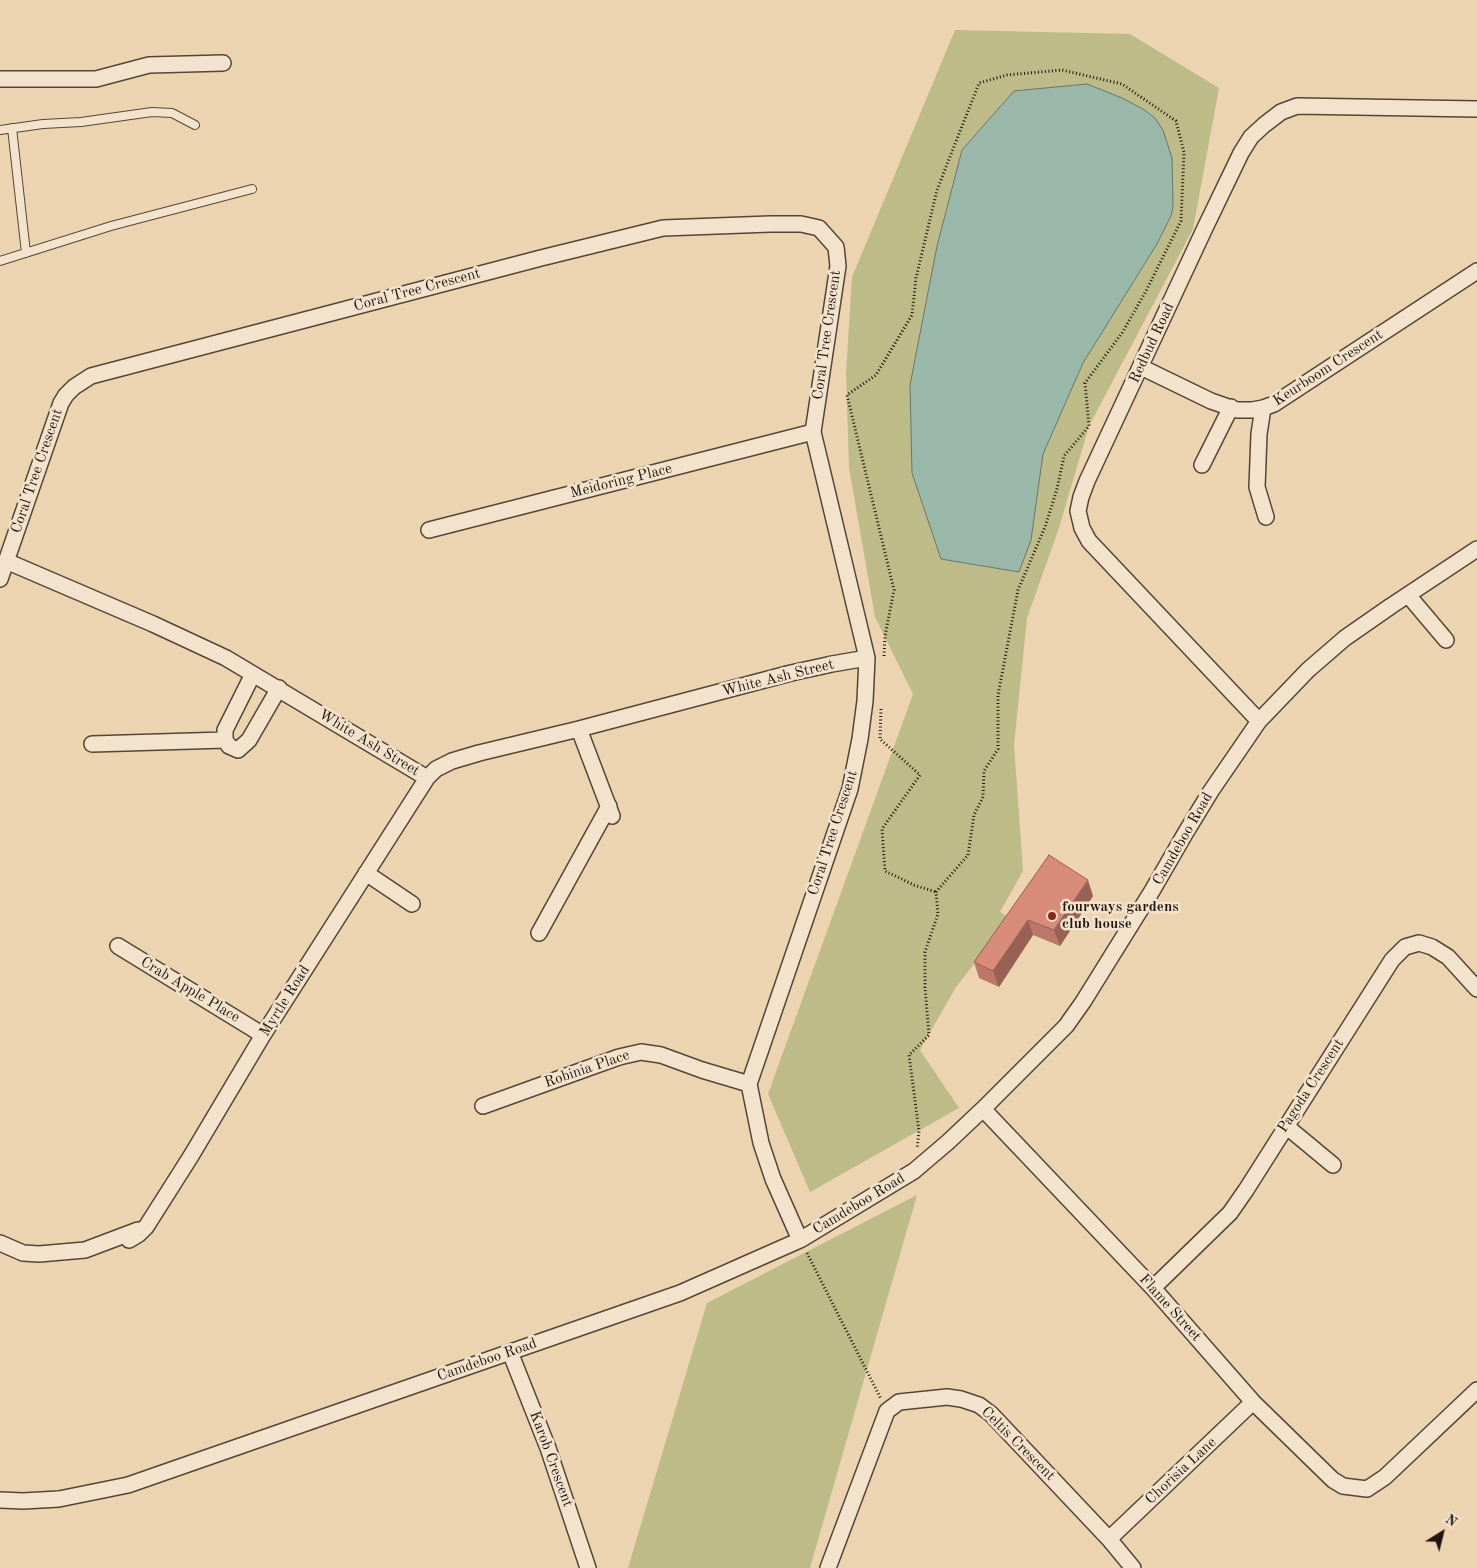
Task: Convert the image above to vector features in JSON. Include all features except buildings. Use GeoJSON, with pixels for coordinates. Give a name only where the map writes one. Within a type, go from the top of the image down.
{"type":"FeatureCollection","features":[{"type":"Feature","properties":{"kind":"street"},"geometry":{"type":"LineString","coordinates":[[0,79],[96,79],[149,65],[223,63]]}},
{"type":"Feature","properties":{"kind":"street","name":"Redbud Road"},"geometry":{"type":"LineString","coordinates":[[1259,721],[1089,541],[1082,528],[1078,511],[1081,497],[1241,154],[1252,137],[1264,125],[1281,112],[1297,106],[1477,109]]}},
{"type":"Feature","properties":{"kind":"street","name":"Coral Tree Crescent"},"geometry":{"type":"LineString","coordinates":[[0,579],[60,403],[81,381],[91,376],[541,258],[663,228],[770,224],[801,224],[819,228],[836,246],[838,266],[813,432],[867,658],[865,702],[860,740],[850,789],[749,1084]]}},
{"type":"Feature","properties":{"kind":"street","name":"Keurboom Crescent"},"geometry":{"type":"LineString","coordinates":[[1141,367],[1211,401],[1231,408],[1237,410],[1263,408],[1274,404],[1477,270]]}},
{"type":"Feature","properties":{"kind":"street"},"geometry":{"type":"LineString","coordinates":[[1202,465],[1231,408]]}},
{"type":"Feature","properties":{"kind":"street"},"geometry":{"type":"LineString","coordinates":[[1263,408],[1259,434],[1257,487],[1266,517]]}},
{"type":"Feature","properties":{"kind":"street","name":"Meidoring Place"},"geometry":{"type":"LineString","coordinates":[[429,530],[813,432]]}},
{"type":"Feature","properties":{"kind":"street","name":"Camdeboo Road"},"geometry":{"type":"LineString","coordinates":[[0,1500],[59,1499],[128,1485],[680,1293],[800,1240],[914,1171],[983,1110],[1066,1026],[1152,891],[1211,791],[1259,721],[1308,670],[1345,638],[1477,549]]}},
{"type":"Feature","properties":{"kind":"street","name":"White Ash Street"},"geometry":{"type":"LineString","coordinates":[[6,561],[153,624],[226,658],[427,778],[436,769],[452,761],[791,673],[867,658]]}},
{"type":"Feature","properties":{"kind":"street"},"geometry":{"type":"LineString","coordinates":[[1408,595],[1446,640]]}},
{"type":"Feature","properties":{"kind":"street"},"geometry":{"type":"LineString","coordinates":[[253,674],[225,730],[225,740],[230,746],[238,750],[245,744],[279,688]]}},
{"type":"Feature","properties":{"kind":"street"},"geometry":{"type":"LineString","coordinates":[[539,932],[611,812],[579,729]]}},
{"type":"Feature","properties":{"kind":"street"},"geometry":{"type":"LineString","coordinates":[[92,744],[225,740]]}},
{"type":"Feature","properties":{"kind":"street","name":"Myrtle Road"},"geometry":{"type":"LineString","coordinates":[[0,1243],[23,1253],[39,1254],[85,1250],[146,1227],[263,1035],[427,778]]}},
{"type":"Feature","properties":{"kind":"street"},"geometry":{"type":"LineString","coordinates":[[366,874],[412,904]]}},
{"type":"Feature","properties":{"kind":"street","name":"Pagoda Crescent"},"geometry":{"type":"LineString","coordinates":[[1153,1288],[1230,1213],[1392,960],[1405,947],[1419,943],[1432,947],[1448,958],[1477,989]]}},
{"type":"Feature","properties":{"kind":"street","name":"Crab Apple Place"},"geometry":{"type":"LineString","coordinates":[[118,946],[263,1035]]}},
{"type":"Feature","properties":{"kind":"street","name":"Robinia Place"},"geometry":{"type":"LineString","coordinates":[[483,1106],[619,1057],[641,1052],[661,1055],[749,1084]]}},
{"type":"Feature","properties":{"kind":"street"},"geometry":{"type":"LineString","coordinates":[[749,1084],[761,1143],[800,1240]]}},
{"type":"Feature","properties":{"kind":"street","name":"Flame Street"},"geometry":{"type":"LineString","coordinates":[[983,1110],[1153,1288],[1253,1402],[1333,1480],[1344,1486],[1366,1489],[1385,1477],[1477,1390]]}},
{"type":"Feature","properties":{"kind":"street"},"geometry":{"type":"LineString","coordinates":[[1286,1126],[1332,1165]]}},
{"type":"Feature","properties":{"kind":"street","name":"Karob Crescent"},"geometry":{"type":"LineString","coordinates":[[510,1352],[548,1448],[588,1568]]}},
{"type":"Feature","properties":{"kind":"street","name":"Celtis Crescent"},"geometry":{"type":"LineString","coordinates":[[887,1411],[899,1402],[947,1397],[979,1405],[999,1421],[1133,1568]]}},
{"type":"Feature","properties":{"kind":"street","name":"Chorisia Lane"},"geometry":{"type":"LineString","coordinates":[[1109,1540],[1253,1402]]}},
{"type":"Feature","properties":{"kind":"street"},"geometry":{"type":"LineString","coordinates":[[828,1568],[887,1411]]}},
{"type":"Feature","properties":{"kind":"lane"},"geometry":{"type":"LineString","coordinates":[[0,130],[81,122],[152,112],[172,113],[195,125]]}},
{"type":"Feature","properties":{"kind":"lane"},"geometry":{"type":"LineString","coordinates":[[12,128],[26,253]]}},
{"type":"Feature","properties":{"kind":"lane"},"geometry":{"type":"LineString","coordinates":[[0,261],[111,226],[252,188]]}},
{"type":"Feature","properties":{"kind":"path"},"geometry":{"type":"LineString","coordinates":[[883,664],[884,636],[894,590],[847,395],[876,375],[912,315],[916,278],[937,190],[980,83],[1007,75],[1062,70],[1122,84],[1176,120],[1184,152],[1182,221],[1122,333],[1085,383],[1089,426],[1064,456],[1057,489],[1045,527],[1018,590],[998,695],[998,749],[984,771],[983,797],[974,815],[968,855],[936,892],[938,914],[925,952],[925,987],[929,1035],[909,1055],[919,1131],[914,1171]]}},
{"type":"Feature","properties":{"kind":"path"},"geometry":{"type":"LineString","coordinates":[[882,701],[880,739],[920,775],[882,829],[885,871],[914,885],[936,892]]}},
{"type":"Feature","properties":{"kind":"path"},"geometry":{"type":"LineString","coordinates":[[800,1240],[887,1411]]}},
{"type":"Feature","properties":{"kind":"shaded area"},"geometry":{"type":"Polygon","coordinates":[[[955,30],[1130,34],[1219,88],[1193,229],[1089,426],[1059,528],[1027,618],[1014,745],[1023,871],[1000,912],[1010,918],[956,987],[920,1050],[959,1108],[810,1192],[768,1094],[913,694],[875,617],[849,468],[846,373],[852,277],[955,30]]]}},
{"type":"Feature","properties":{"kind":"shaded area"},"geometry":{"type":"Polygon","coordinates":[[[1087,84],[1143,109],[1155,118],[1163,130],[1172,158],[1173,207],[1171,216],[1157,244],[1083,363],[1043,454],[1031,540],[1019,572],[941,559],[912,473],[910,385],[937,246],[962,150],[1014,91],[1087,84]]]}},
{"type":"Feature","properties":{"kind":"shaded area"},"geometry":{"type":"Polygon","coordinates":[[[917,1195],[810,1568],[628,1568],[707,1303],[917,1195]]]}},
{"type":"Feature","properties":{"kind":"place","name":"fourways gardens club house"},"geometry":{"type":"Point","coordinates":[1052,916]}}]}
